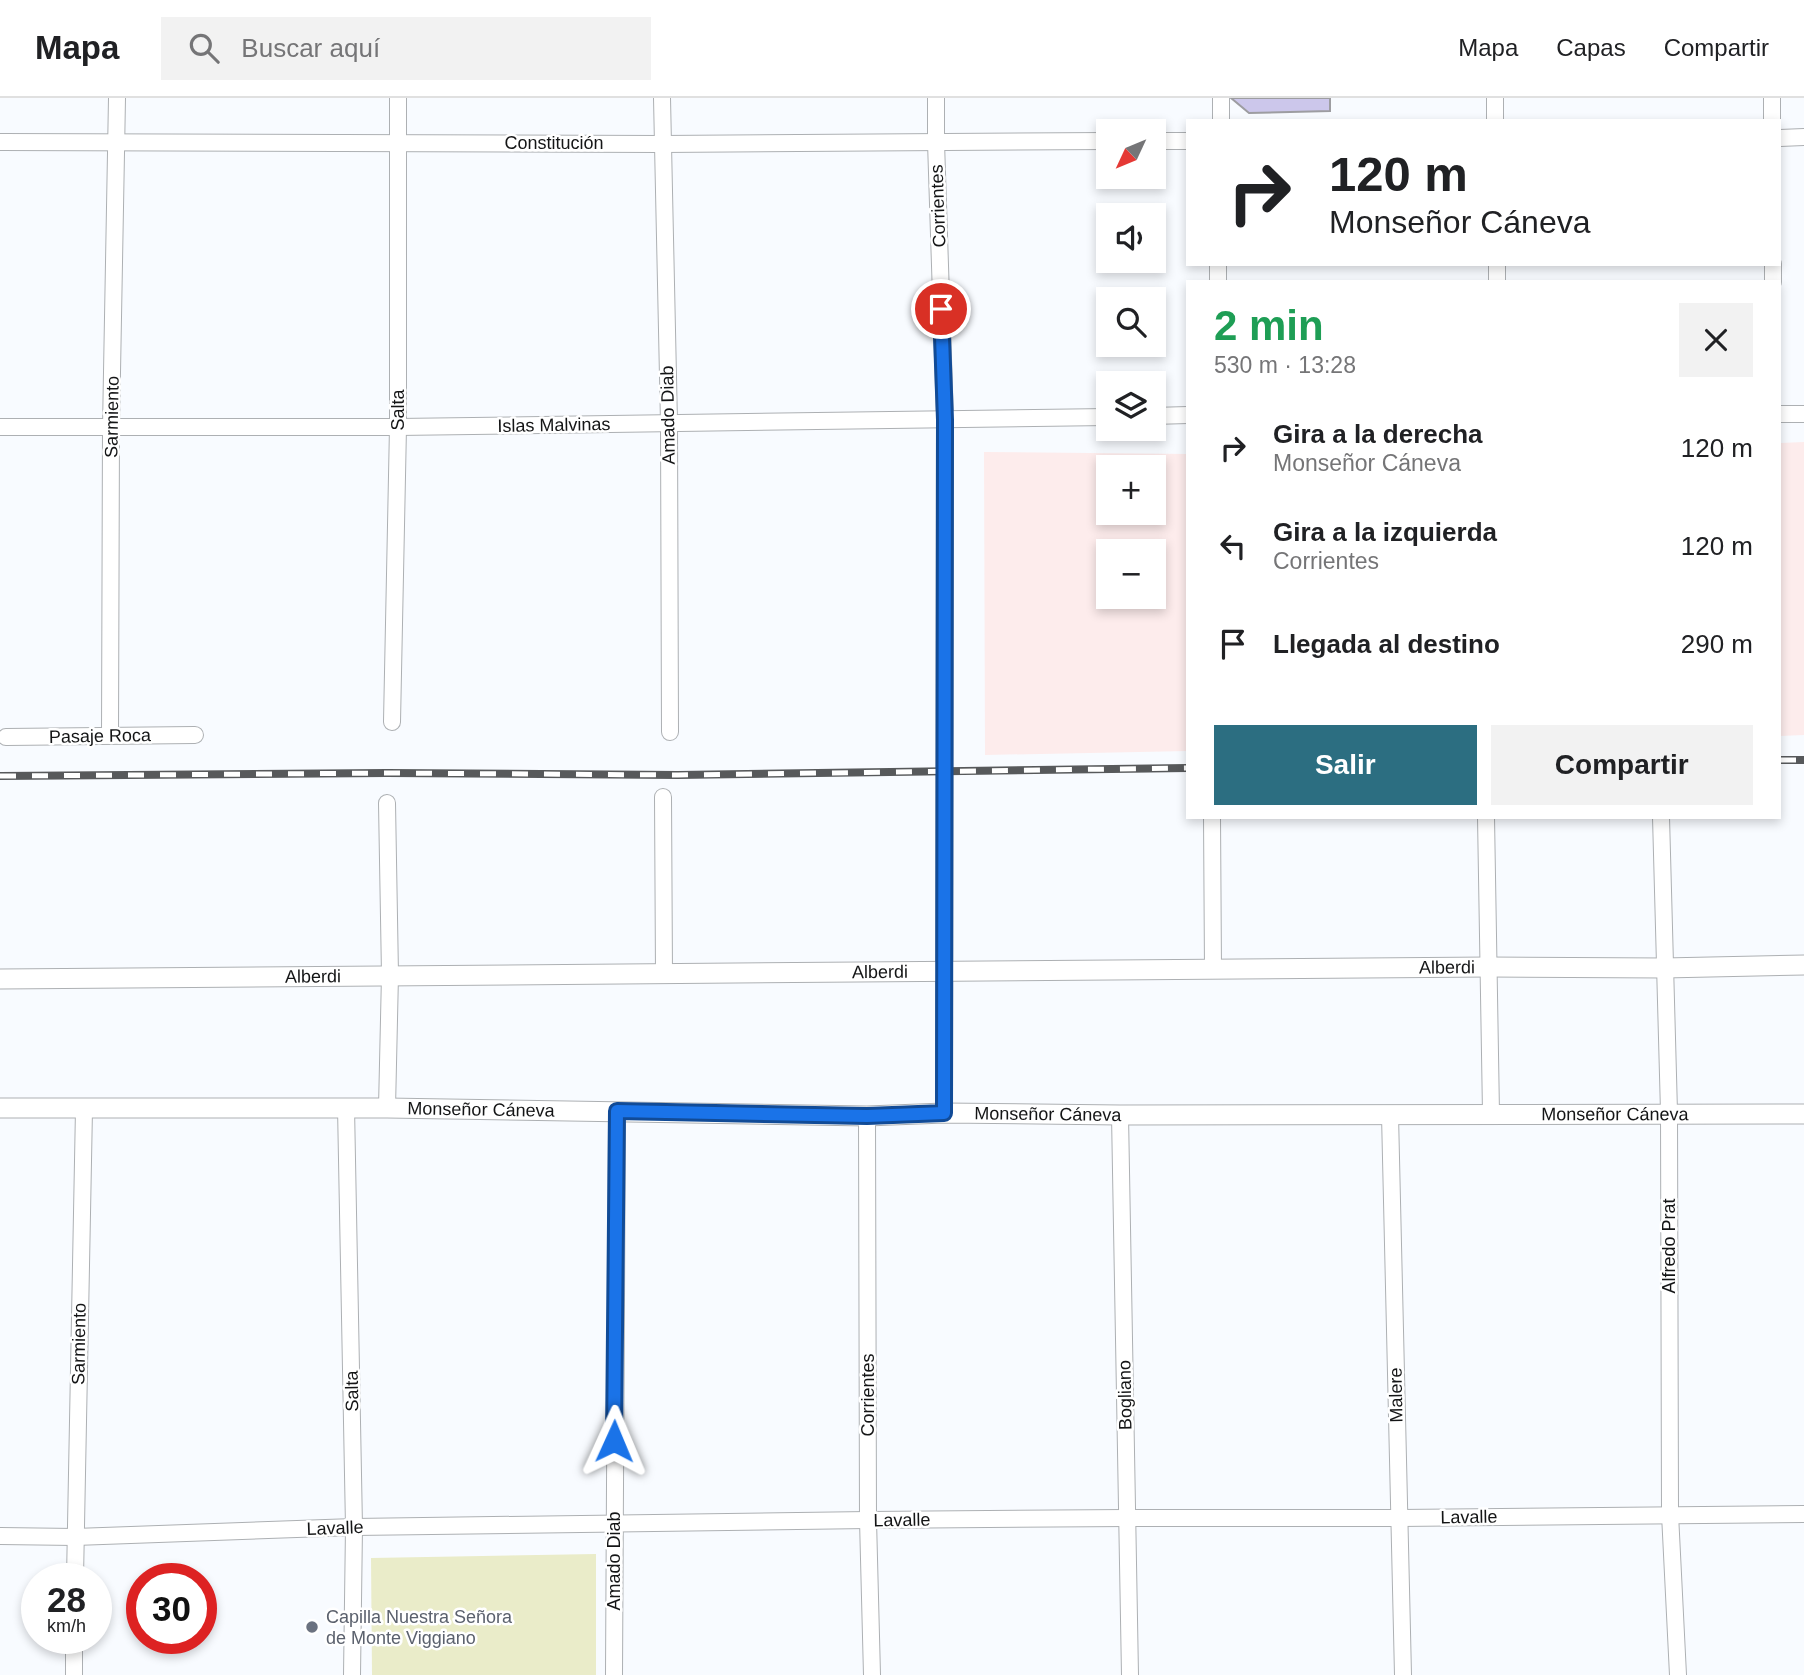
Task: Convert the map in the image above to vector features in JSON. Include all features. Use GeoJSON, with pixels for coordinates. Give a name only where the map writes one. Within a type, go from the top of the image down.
{"type":"FeatureCollection","features":[{"type":"Feature","properties":{"kind":"street","name":"Sarmiento"},"geometry":{"type":"LineString","coordinates":[[110,735],[111,428],[117,98]]}},
{"type":"Feature","properties":{"kind":"street","name":"Salta"},"geometry":{"type":"LineString","coordinates":[[392,722],[398,427],[398,98]]}},
{"type":"Feature","properties":{"kind":"street","name":"Amado Diab"},"geometry":{"type":"LineString","coordinates":[[662,98],[669,423],[670,732]]}},
{"type":"Feature","properties":{"kind":"street","name":"Corrientes"},"geometry":{"type":"LineString","coordinates":[[936,98],[945,420],[944,1113]]}},
{"type":"Feature","properties":{"kind":"street"},"geometry":{"type":"LineString","coordinates":[[1221,98],[1221,119]]}},
{"type":"Feature","properties":{"kind":"street"},"geometry":{"type":"LineString","coordinates":[[1495,98],[1495,119]]}},
{"type":"Feature","properties":{"kind":"street"},"geometry":{"type":"LineString","coordinates":[[1772,98],[1772,119]]}},
{"type":"Feature","properties":{"kind":"street"},"geometry":{"type":"LineString","coordinates":[[1781,138],[1804,137]]}},
{"type":"Feature","properties":{"kind":"street","name":"Constitución"},"geometry":{"type":"LineString","coordinates":[[0,142],[399,141],[662,144],[1096,141]]}},
{"type":"Feature","properties":{"kind":"street"},"geometry":{"type":"LineString","coordinates":[[1166,141],[1186,141]]}},
{"type":"Feature","properties":{"kind":"street"},"geometry":{"type":"LineString","coordinates":[[1781,414],[1804,414]]}},
{"type":"Feature","properties":{"kind":"street"},"geometry":{"type":"LineString","coordinates":[[1166,416],[1186,415]]}},
{"type":"Feature","properties":{"kind":"street","name":"Islas Malvinas"},"geometry":{"type":"LineString","coordinates":[[0,427],[398,427],[1096,417]]}},
{"type":"Feature","properties":{"kind":"street","name":"Pasaje Roca"},"geometry":{"type":"LineString","coordinates":[[6,737],[195,735]]}},
{"type":"Feature","properties":{"kind":"street"},"geometry":{"type":"LineString","coordinates":[[663,797],[664,975]]}},
{"type":"Feature","properties":{"kind":"street"},"geometry":{"type":"LineString","coordinates":[[387,803],[390,975],[387,1108]]}},
{"type":"Feature","properties":{"kind":"street"},"geometry":{"type":"LineString","coordinates":[[1212,819],[1213,970]]}},
{"type":"Feature","properties":{"kind":"street"},"geometry":{"type":"LineString","coordinates":[[1486,819],[1491,1113]]}},
{"type":"Feature","properties":{"kind":"street","name":"Alfredo Prat"},"geometry":{"type":"LineString","coordinates":[[1661,819],[1669,1112],[1670,1514],[1678,1675]]}},
{"type":"Feature","properties":{"kind":"street","name":"Alberdi"},"geometry":{"type":"LineString","coordinates":[[0,979],[1804,965]]}},
{"type":"Feature","properties":{"kind":"street","name":"Salta"},"geometry":{"type":"LineString","coordinates":[[346,1107],[354,1527],[352,1675]]}},
{"type":"Feature","properties":{"kind":"street","name":"Monseñor Cáneva"},"geometry":{"type":"LineString","coordinates":[[0,1108],[346,1107],[867,1116],[944,1113],[1804,1114]]}},
{"type":"Feature","properties":{"kind":"street","name":"Sarmiento"},"geometry":{"type":"LineString","coordinates":[[75,1563],[84,1109]]}},
{"type":"Feature","properties":{"kind":"street","name":"Amado Diab"},"geometry":{"type":"LineString","coordinates":[[614,1675],[617,1111]]}},
{"type":"Feature","properties":{"kind":"street","name":"Bogliano"},"geometry":{"type":"LineString","coordinates":[[1120,1115],[1130,1675]]}},
{"type":"Feature","properties":{"kind":"street","name":"Malere"},"geometry":{"type":"LineString","coordinates":[[1390,1115],[1403,1675]]}},
{"type":"Feature","properties":{"kind":"street","name":"Corrientes"},"geometry":{"type":"LineString","coordinates":[[867,1116],[868,1520],[872,1675]]}},
{"type":"Feature","properties":{"kind":"street","name":"Lavalle"},"geometry":{"type":"LineString","coordinates":[[0,1536],[75,1537],[354,1527],[868,1520],[1804,1514]]}},
{"type":"Feature","properties":{"kind":"street"},"geometry":{"type":"LineString","coordinates":[[74,1654],[74,1675]]}},
{"type":"Feature","properties":{"kind":"shaded area"},"geometry":{"type":"Polygon","coordinates":[[[1804,442],[1804,735],[1781,736],[1781,443],[1804,442]]]}},
{"type":"Feature","properties":{"kind":"shaded area"},"geometry":{"type":"Polygon","coordinates":[[[984,452],[1186,454],[1186,751],[985,755],[984,452]]]}},
{"type":"Feature","properties":{"kind":"green space"},"geometry":{"type":"Polygon","coordinates":[[[596,1554],[596,1675],[372,1675],[371,1558],[596,1554]]]}},
{"type":"Feature","properties":{"kind":"building"},"geometry":{"type":"Polygon","coordinates":[[[1231,98],[1330,98],[1330,111],[1249,113],[1231,98]]]}},
{"type":"Feature","properties":{"kind":"railway"},"geometry":{"type":"LineString","coordinates":[[1781,760],[1804,760]]}},
{"type":"Feature","properties":{"kind":"railway"},"geometry":{"type":"LineString","coordinates":[[0,776],[387,773],[678,775],[1186,768]]}},
{"type":"Feature","properties":{"kind":"place","name":"Capilla Nuestra Señora de Monte Viggiano"},"geometry":{"type":"Point","coordinates":[312,1627]}},
{"type":"Feature","properties":{"kind":"route"},"geometry":{"type":"LineString","coordinates":[[614,1441],[617,1111],[867,1116],[944,1113],[945,420],[941,309]]}}]}
